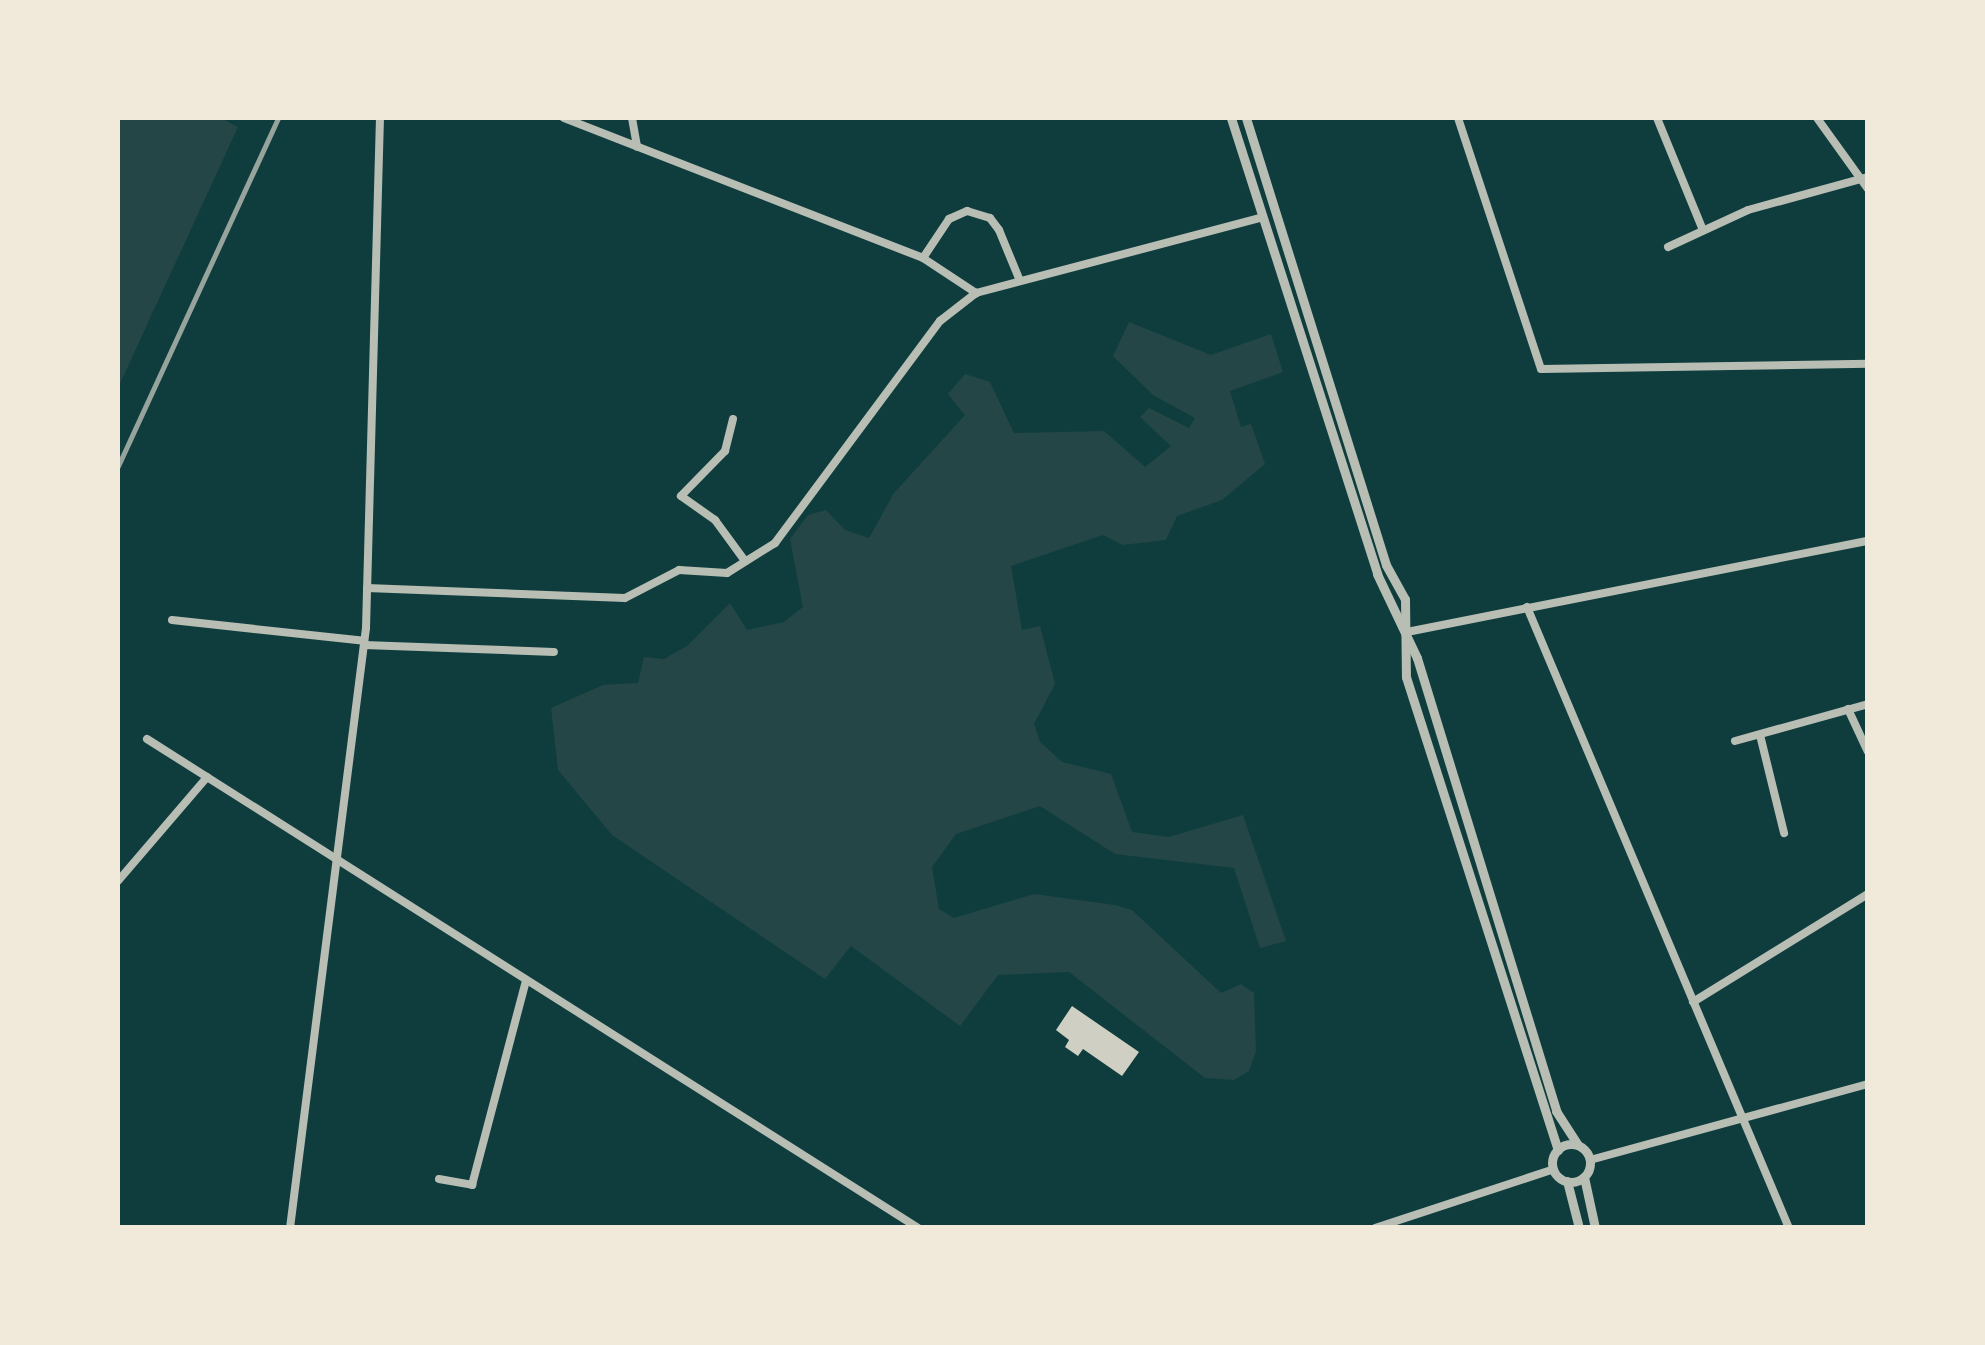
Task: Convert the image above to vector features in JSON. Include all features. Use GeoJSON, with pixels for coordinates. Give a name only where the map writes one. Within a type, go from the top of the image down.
{"type":"FeatureCollection","features":[{"type":"Feature","properties":{"kind":"street"},"geometry":{"type":"LineString","coordinates":[[290,1228],[364,643],[380,118]]}},
{"type":"Feature","properties":{"kind":"street"},"geometry":{"type":"LineString","coordinates":[[564,118],[923,258],[976,293]]}},
{"type":"Feature","properties":{"kind":"street"},"geometry":{"type":"LineString","coordinates":[[632,118],[637,147]]}},
{"type":"Feature","properties":{"kind":"street"},"geometry":{"type":"LineString","coordinates":[[1231,118],[1377,574],[1408,632],[1556,1111],[1590,1160]]}},
{"type":"Feature","properties":{"kind":"street"},"geometry":{"type":"LineString","coordinates":[[1246,118],[1386,565],[1405,599],[1406,677],[1558,1150],[1554,1170]]}},
{"type":"Feature","properties":{"kind":"street"},"geometry":{"type":"LineString","coordinates":[[1458,118],[1541,369],[1868,364]]}},
{"type":"Feature","properties":{"kind":"street"},"geometry":{"type":"LineString","coordinates":[[1657,118],[1703,230]]}},
{"type":"Feature","properties":{"kind":"street"},"geometry":{"type":"LineString","coordinates":[[1817,118],[1864,178],[1868,189]]}},
{"type":"Feature","properties":{"kind":"street"},"geometry":{"type":"LineString","coordinates":[[1668,246],[1748,210],[1864,178]]}},
{"type":"Feature","properties":{"kind":"street"},"geometry":{"type":"LineString","coordinates":[[923,258],[950,219],[966,211],[990,218],[1020,281]]}},
{"type":"Feature","properties":{"kind":"street"},"geometry":{"type":"LineString","coordinates":[[367,588],[626,598],[658,576],[690,570],[715,576],[774,543],[940,321],[976,293],[1260,218]]}},
{"type":"Feature","properties":{"kind":"street"},"geometry":{"type":"LineString","coordinates":[[733,419],[725,451],[687,482],[681,496],[714,520],[745,561]]}},
{"type":"Feature","properties":{"kind":"street"},"geometry":{"type":"LineString","coordinates":[[1408,632],[1868,541]]}},
{"type":"Feature","properties":{"kind":"street"},"geometry":{"type":"LineString","coordinates":[[1528,607],[1789,1228]]}},
{"type":"Feature","properties":{"kind":"street"},"geometry":{"type":"LineString","coordinates":[[172,620],[364,643],[554,652]]}},
{"type":"Feature","properties":{"kind":"street"},"geometry":{"type":"LineString","coordinates":[[1735,741],[1868,704]]}},
{"type":"Feature","properties":{"kind":"street"},"geometry":{"type":"LineString","coordinates":[[1848,709],[1868,752]]}},
{"type":"Feature","properties":{"kind":"street"},"geometry":{"type":"LineString","coordinates":[[1760,735],[1784,833]]}},
{"type":"Feature","properties":{"kind":"street"},"geometry":{"type":"LineString","coordinates":[[147,739],[918,1228]]}},
{"type":"Feature","properties":{"kind":"street"},"geometry":{"type":"LineString","coordinates":[[118,881],[207,777]]}},
{"type":"Feature","properties":{"kind":"street"},"geometry":{"type":"LineString","coordinates":[[1693,1002],[1868,894]]}},
{"type":"Feature","properties":{"kind":"street"},"geometry":{"type":"LineString","coordinates":[[439,1179],[472,1185],[526,981]]}},
{"type":"Feature","properties":{"kind":"street"},"geometry":{"type":"LineString","coordinates":[[1590,1160],[1868,1084]]}},
{"type":"Feature","properties":{"kind":"street"},"geometry":{"type":"LineString","coordinates":[[1558,1150],[1578,1146]]}},
{"type":"Feature","properties":{"kind":"street"},"geometry":{"type":"LineString","coordinates":[[1590,1160],[1584,1177],[1595,1228]]}},
{"type":"Feature","properties":{"kind":"street"},"geometry":{"type":"LineString","coordinates":[[1554,1170],[1567,1181],[1579,1228]]}},
{"type":"Feature","properties":{"kind":"street"},"geometry":{"type":"LineString","coordinates":[[1375,1228],[1554,1170]]}},
{"type":"Feature","properties":{"kind":"street"},"geometry":{"type":"LineString","coordinates":[[1567,1181],[1584,1177]]}},
{"type":"Feature","properties":{"kind":"shaded area"},"geometry":{"type":"Polygon","coordinates":[[[118,118],[221,118],[238,127],[118,388],[118,118]]]}},
{"type":"Feature","properties":{"kind":"shaded area"},"geometry":{"type":"Polygon","coordinates":[[[1129,322],[1211,355],[1271,334],[1283,372],[1230,391],[1241,427],[1251,424],[1265,464],[1222,500],[1177,516],[1166,540],[1123,545],[1103,535],[1011,566],[1022,630],[1040,626],[1055,684],[1034,724],[1040,742],[1062,762],[1111,774],[1132,832],[1169,837],[1243,815],[1286,941],[1260,948],[1234,868],[1115,854],[1040,806],[956,834],[932,867],[939,909],[954,918],[1034,894],[1115,905],[1132,910],[1221,993],[1241,984],[1254,993],[1256,1051],[1249,1071],[1234,1080],[1205,1078],[1069,972],[998,975],[960,1026],[851,946],[825,979],[612,835],[558,770],[551,708],[603,685],[638,683],[644,657],[664,659],[687,646],[730,603],[747,630],[784,622],[803,607],[790,539],[808,515],[826,510],[845,530],[869,538],[894,493],[965,415],[948,394],[965,374],[990,382],[1014,433],[1104,431],[1145,467],[1171,446],[1140,417],[1149,408],[1189,428],[1195,418],[1153,395],[1113,356],[1129,322]]]}},
{"type":"Feature","properties":{"kind":"building"},"geometry":{"type":"Polygon","coordinates":[[[1072,1006],[1139,1052],[1122,1076],[1083,1049],[1078,1056],[1065,1047],[1069,1040],[1056,1030],[1072,1006]]]}},
{"type":"Feature","properties":{"kind":"railway"},"geometry":{"type":"LineString","coordinates":[[118,466],[278,118]]}}]}
